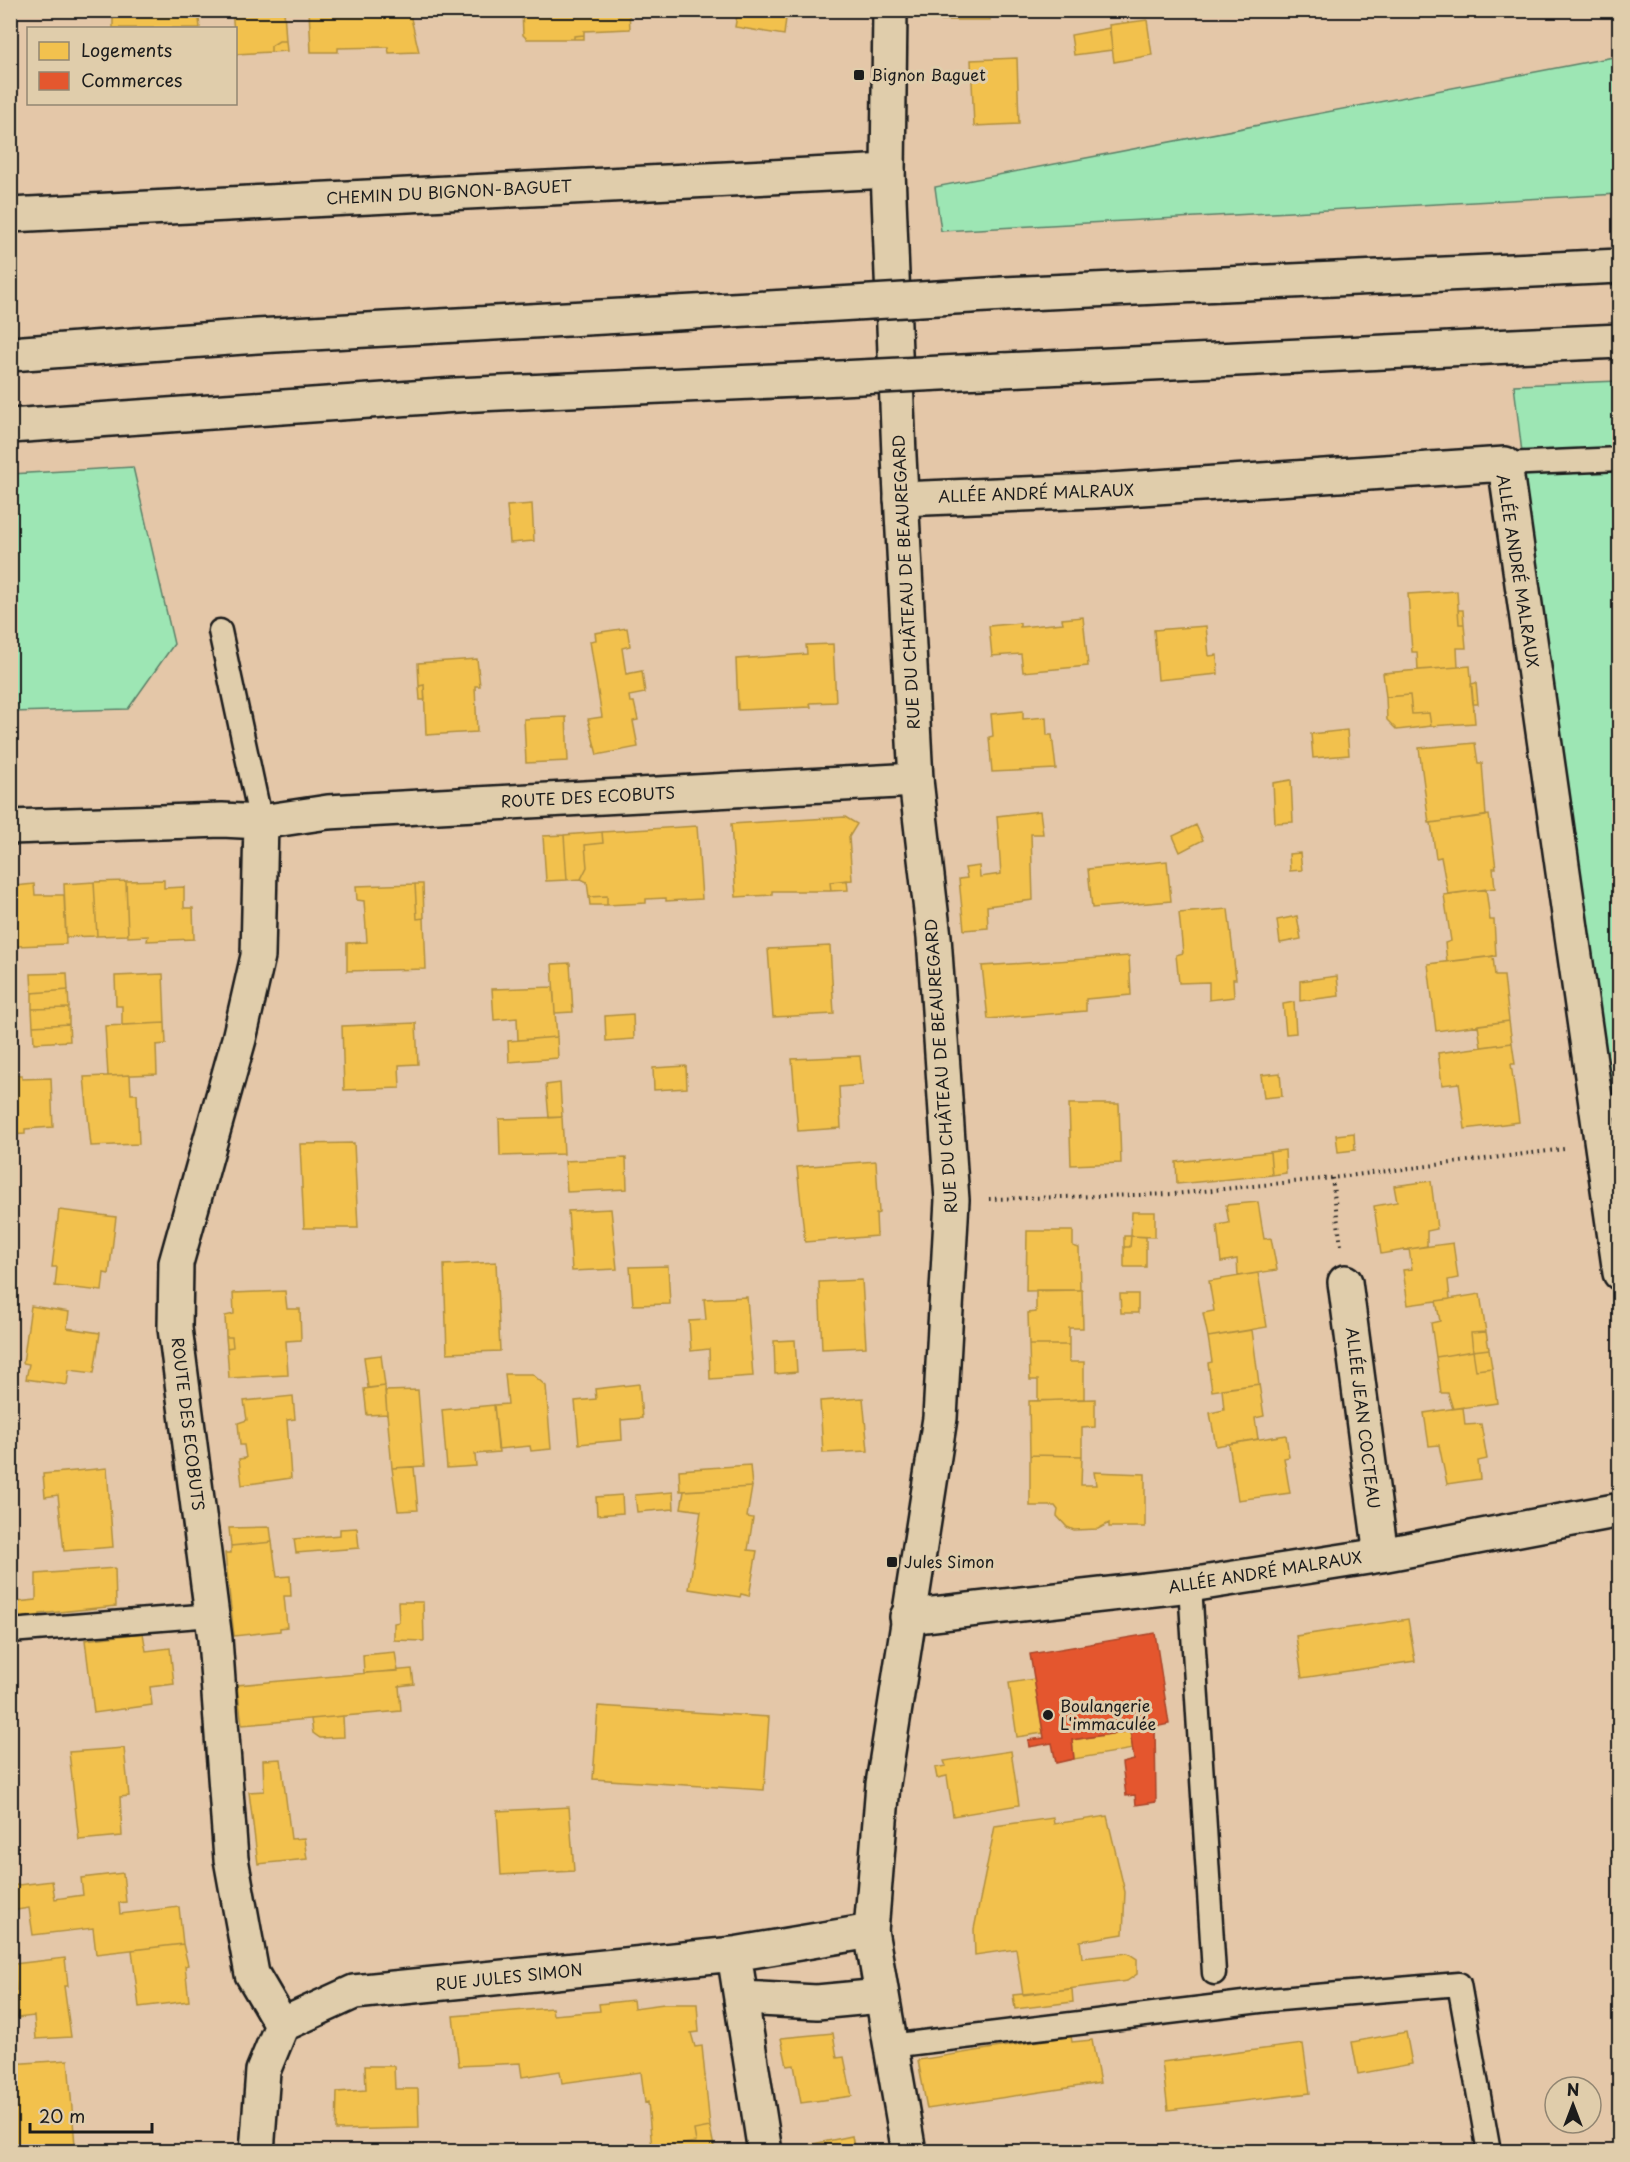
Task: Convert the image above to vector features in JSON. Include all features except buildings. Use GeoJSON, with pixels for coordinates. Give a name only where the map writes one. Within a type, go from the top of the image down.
{"type":"FeatureCollection","features":[{"type":"Feature","properties":{"kind":"main road","name":"RUE DU CHÂTEAU DE BEAUREGARD"},"geometry":{"type":"LineString","coordinates":[[890,10],[888,171],[901,499],[916,780],[934,937],[952,1200],[940,1418],[907,1617],[883,1784],[871,1931],[909,2151]]}},
{"type":"Feature","properties":{"kind":"main road","name":"CHEMIN DU BIGNON-BAGUET"},"geometry":{"type":"LineString","coordinates":[[10,215],[888,171]]}},
{"type":"Feature","properties":{"kind":"main road"},"geometry":{"type":"LineString","coordinates":[[10,354],[257,336],[1004,294],[1620,266]]}},
{"type":"Feature","properties":{"kind":"main road"},"geometry":{"type":"LineString","coordinates":[[10,426],[456,395],[1620,341]]}},
{"type":"Feature","properties":{"kind":"main road","name":"ALLÉE ANDRÉ MALRAUX"},"geometry":{"type":"LineString","coordinates":[[901,499],[1095,491],[1504,464],[1608,1107],[1601,1143],[1620,1273]]}},
{"type":"Feature","properties":{"kind":"main road","name":"ROUTE DES ECOBUTS"},"geometry":{"type":"LineString","coordinates":[[282,2025],[252,1974],[231,1859],[212,1614],[175,1328],[176,1263],[239,1039],[258,956],[261,822],[328,812],[916,780]]}},
{"type":"Feature","properties":{"kind":"main road"},"geometry":{"type":"LineString","coordinates":[[10,826],[222,820],[261,822]]}},
{"type":"Feature","properties":{"kind":"main road","name":"ALLÉE JEAN COCTEAU"},"geometry":{"type":"LineString","coordinates":[[1345,1282],[1381,1555]]}},
{"type":"Feature","properties":{"kind":"main road","name":"ALLÉE ANDRÉ MALRAUX"},"geometry":{"type":"LineString","coordinates":[[907,1617],[1190,1585],[1381,1555],[1620,1510]]}},
{"type":"Feature","properties":{"kind":"main road","name":"RUE JULES SIMON"},"geometry":{"type":"LineString","coordinates":[[282,2025],[354,1992],[734,1954],[871,1931]]}},
{"type":"Feature","properties":{"kind":"main road"},"geometry":{"type":"LineString","coordinates":[[734,1954],[765,2151]]}},
{"type":"Feature","properties":{"kind":"main road"},"geometry":{"type":"LineString","coordinates":[[742,1998],[817,2002],[881,1996]]}},
{"type":"Feature","properties":{"kind":"main road"},"geometry":{"type":"LineString","coordinates":[[257,2151],[263,2071],[282,2025]]}},
{"type":"Feature","properties":{"kind":"lane"},"geometry":{"type":"LineString","coordinates":[[1504,464],[1620,459]]}},
{"type":"Feature","properties":{"kind":"lane","name":"ROUTE DES ECOBUTS"},"geometry":{"type":"LineString","coordinates":[[220,631],[261,822]]}},
{"type":"Feature","properties":{"kind":"lane"},"geometry":{"type":"LineString","coordinates":[[1190,1585],[1214,1973]]}},
{"type":"Feature","properties":{"kind":"lane"},"geometry":{"type":"LineString","coordinates":[[10,1631],[212,1614]]}},
{"type":"Feature","properties":{"kind":"lane"},"geometry":{"type":"LineString","coordinates":[[890,2046],[1268,2000],[1459,1984],[1489,2151]]}},
{"type":"Feature","properties":{"kind":"path"},"geometry":{"type":"LineString","coordinates":[[952,1200],[1173,1194],[1332,1178],[1601,1143]]}},
{"type":"Feature","properties":{"kind":"path"},"geometry":{"type":"LineString","coordinates":[[1332,1178],[1345,1282]]}},
{"type":"Feature","properties":{"kind":"green space"},"geometry":{"type":"Polygon","coordinates":[[[1619,56],[1619,194],[941,231],[935,187],[1619,56]]]}},
{"type":"Feature","properties":{"kind":"green space"},"geometry":{"type":"Polygon","coordinates":[[[1619,381],[1620,1131],[1612,1133],[1575,903],[1514,385],[1619,381]]]}},
{"type":"Feature","properties":{"kind":"green space"},"geometry":{"type":"Polygon","coordinates":[[[133,467],[174,644],[128,709],[11,712],[11,474],[133,467]]]}},
{"type":"Feature","properties":{"kind":"place","name":"Bignon Baguet"},"geometry":{"type":"Point","coordinates":[859,75]}},
{"type":"Feature","properties":{"kind":"place","name":"Jules Simon"},"geometry":{"type":"Point","coordinates":[892,1562]}},
{"type":"Feature","properties":{"kind":"place","name":"Boulangerie L'immaculée"},"geometry":{"type":"Point","coordinates":[1048,1715]}}]}
